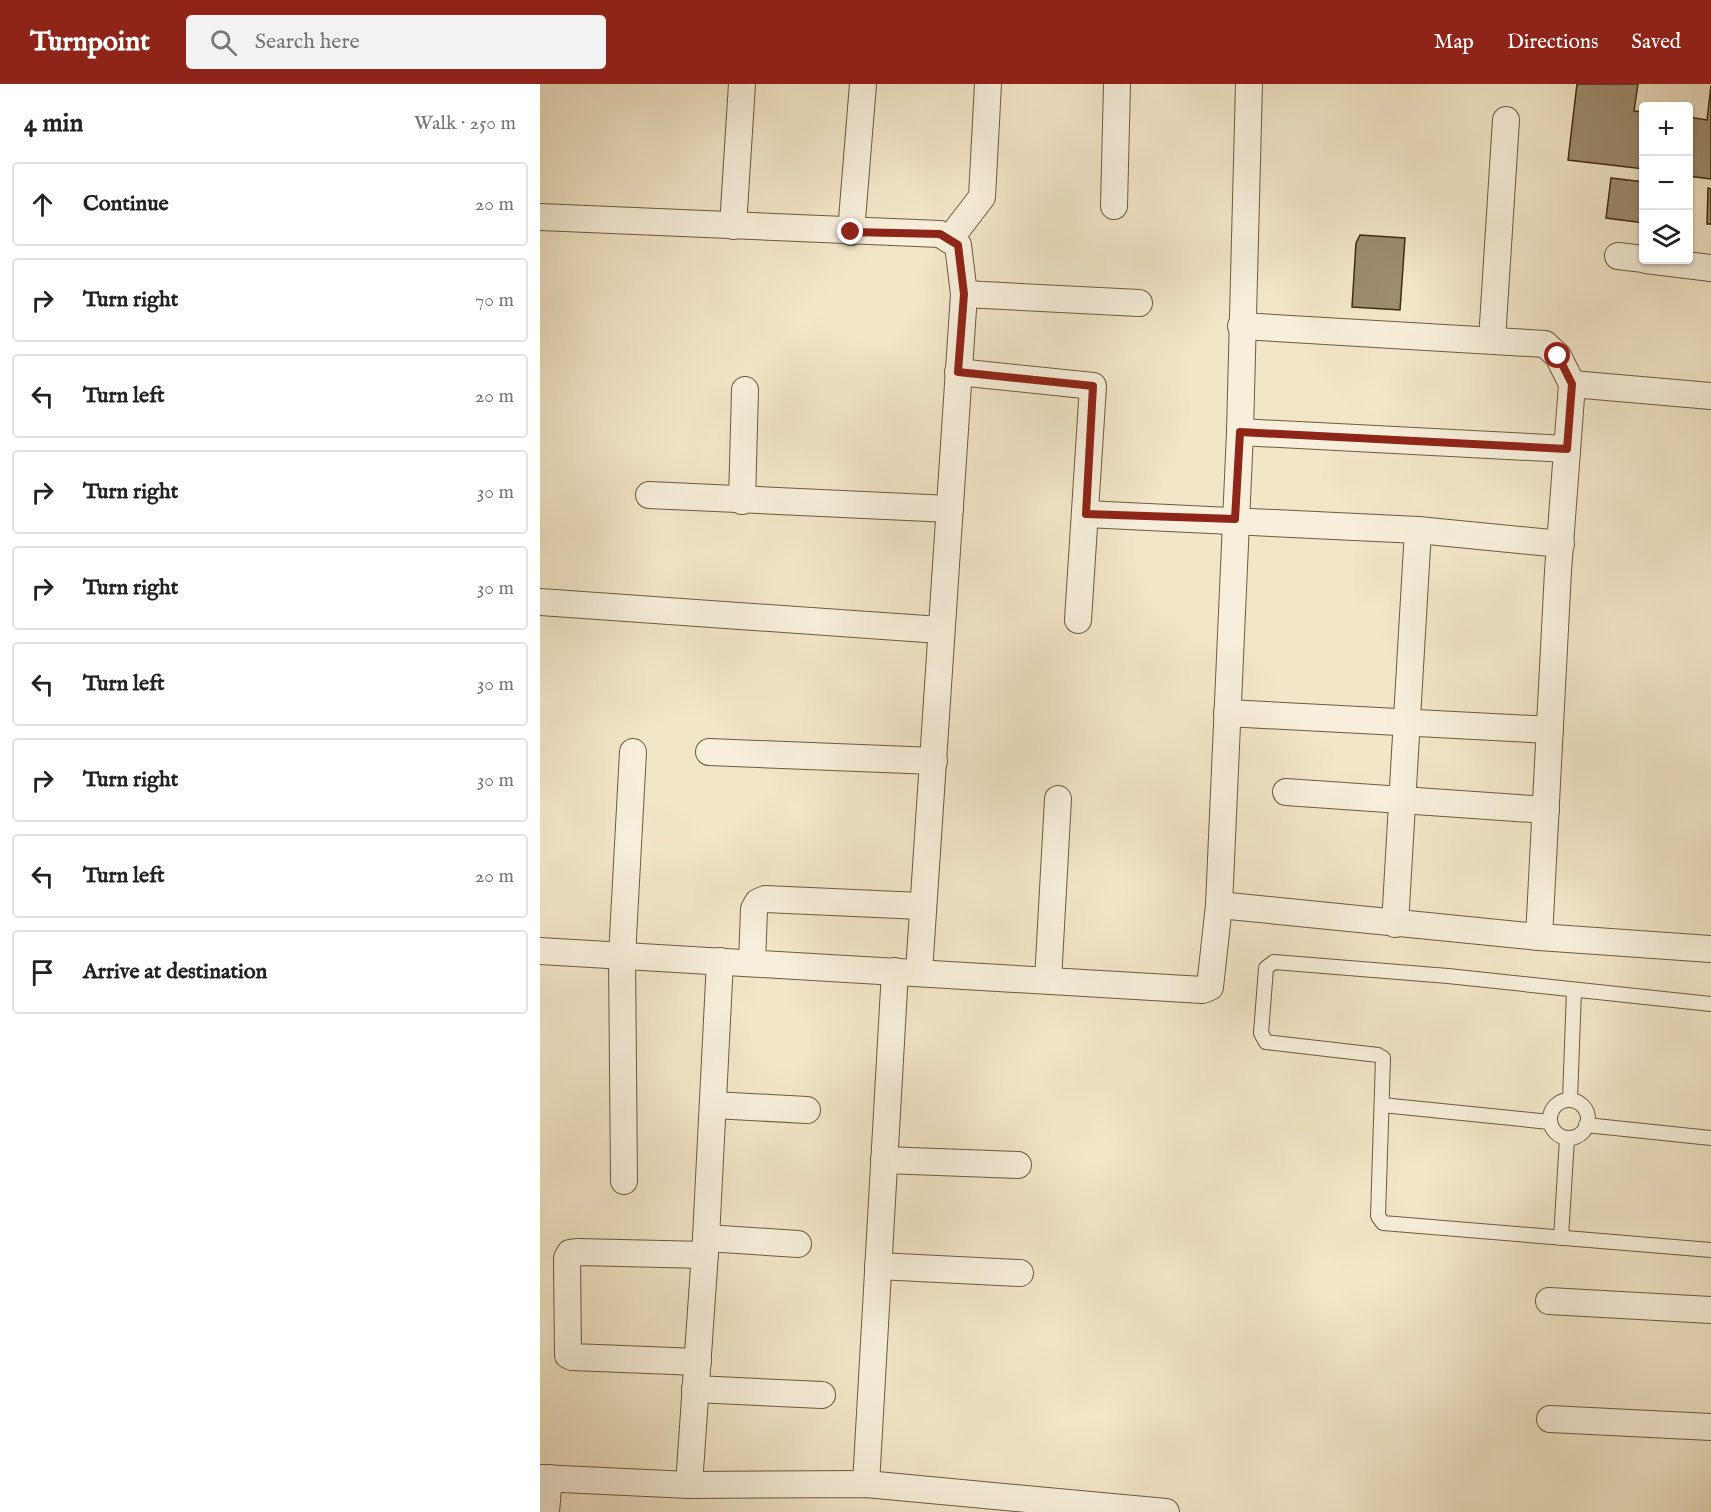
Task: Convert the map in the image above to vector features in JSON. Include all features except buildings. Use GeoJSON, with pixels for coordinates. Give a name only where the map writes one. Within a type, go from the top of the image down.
{"type":"FeatureCollection","features":[{"type":"Feature","properties":{"kind":"street"},"geometry":{"type":"LineString","coordinates":[[733,226],[742,84]]}},
{"type":"Feature","properties":{"kind":"street"},"geometry":{"type":"LineString","coordinates":[[851,232],[863,84]]}},
{"type":"Feature","properties":{"kind":"street"},"geometry":{"type":"LineString","coordinates":[[949,240],[982,197],[988,84]]}},
{"type":"Feature","properties":{"kind":"street"},"geometry":{"type":"LineString","coordinates":[[1114,206],[1117,84]]}},
{"type":"Feature","properties":{"kind":"street"},"geometry":{"type":"LineString","coordinates":[[540,951],[1203,990],[1210,987],[1219,905],[1240,432],[1249,84]]}},
{"type":"Feature","properties":{"kind":"street"},"geometry":{"type":"LineString","coordinates":[[1492,340],[1506,120]]}},
{"type":"Feature","properties":{"kind":"street"},"geometry":{"type":"LineString","coordinates":[[540,217],[940,234],[958,245],[964,294],[940,630],[934,761],[921,906],[907,972],[884,1160],[866,1484]]}},
{"type":"Feature","properties":{"kind":"street"},"geometry":{"type":"LineString","coordinates":[[1618,256],[1639,258]]}},
{"type":"Feature","properties":{"kind":"street"},"geometry":{"type":"LineString","coordinates":[[1682,264],[1711,268]]}},
{"type":"Feature","properties":{"kind":"street"},"geometry":{"type":"LineString","coordinates":[[964,294],[1139,303]]}},
{"type":"Feature","properties":{"kind":"street"},"geometry":{"type":"LineString","coordinates":[[1241,326],[1545,344],[1558,356],[1572,384],[1539,937]]}},
{"type":"Feature","properties":{"kind":"street"},"geometry":{"type":"LineString","coordinates":[[958,372],[1093,386],[1077,620]]}},
{"type":"Feature","properties":{"kind":"street"},"geometry":{"type":"LineString","coordinates":[[1572,384],[1711,396]]}},
{"type":"Feature","properties":{"kind":"street"},"geometry":{"type":"LineString","coordinates":[[742,501],[745,390]]}},
{"type":"Feature","properties":{"kind":"street"},"geometry":{"type":"LineString","coordinates":[[1240,432],[1567,449]]}},
{"type":"Feature","properties":{"kind":"street"},"geometry":{"type":"LineString","coordinates":[[649,495],[950,509]]}},
{"type":"Feature","properties":{"kind":"street"},"geometry":{"type":"LineString","coordinates":[[1086,514],[1235,519],[1418,530],[1561,544]]}},
{"type":"Feature","properties":{"kind":"street"},"geometry":{"type":"LineString","coordinates":[[1395,924],[1418,530]]}},
{"type":"Feature","properties":{"kind":"street"},"geometry":{"type":"LineString","coordinates":[[540,602],[940,630]]}},
{"type":"Feature","properties":{"kind":"street"},"geometry":{"type":"LineString","coordinates":[[1227,712],[1550,730]]}},
{"type":"Feature","properties":{"kind":"street"},"geometry":{"type":"LineString","coordinates":[[624,1181],[622,956],[633,752]]}},
{"type":"Feature","properties":{"kind":"street"},"geometry":{"type":"LineString","coordinates":[[709,752],[934,761]]}},
{"type":"Feature","properties":{"kind":"street"},"geometry":{"type":"LineString","coordinates":[[1286,792],[1403,802],[1546,810]]}},
{"type":"Feature","properties":{"kind":"street"},"geometry":{"type":"LineString","coordinates":[[1048,980],[1058,799]]}},
{"type":"Feature","properties":{"kind":"street"},"geometry":{"type":"LineString","coordinates":[[752,963],[754,909],[758,902],[765,898],[921,906]]}},
{"type":"Feature","properties":{"kind":"street"},"geometry":{"type":"LineString","coordinates":[[1219,905],[1539,937],[1711,949]]}},
{"type":"Feature","properties":{"kind":"street"},"geometry":{"type":"LineString","coordinates":[[689,1485],[705,1247],[720,961]]}},
{"type":"Feature","properties":{"kind":"street"},"geometry":{"type":"LineString","coordinates":[[713,1105],[807,1110]]}},
{"type":"Feature","properties":{"kind":"street"},"geometry":{"type":"LineString","coordinates":[[884,1160],[1018,1165]]}},
{"type":"Feature","properties":{"kind":"street"},"geometry":{"type":"LineString","coordinates":[[698,1362],[568,1355],[567,1258],[570,1253],[798,1244]]}},
{"type":"Feature","properties":{"kind":"street"},"geometry":{"type":"LineString","coordinates":[[878,1266],[1020,1273]]}},
{"type":"Feature","properties":{"kind":"street"},"geometry":{"type":"LineString","coordinates":[[1548,1301],[1711,1310]]}},
{"type":"Feature","properties":{"kind":"street"},"geometry":{"type":"LineString","coordinates":[[695,1389],[822,1395]]}},
{"type":"Feature","properties":{"kind":"street"},"geometry":{"type":"LineString","coordinates":[[1550,1419],[1711,1427]]}},
{"type":"Feature","properties":{"kind":"street"},"geometry":{"type":"LineString","coordinates":[[546,1512],[544,1478],[689,1485],[866,1484],[993,1505],[1166,1512]]}},
{"type":"Feature","properties":{"kind":"lane"},"geometry":{"type":"LineString","coordinates":[[1711,1005],[1436,975],[1269,963],[1266,968],[1261,1033],[1266,1042],[1378,1054],[1384,1064],[1378,1216],[1383,1223],[1711,1250]]}},
{"type":"Feature","properties":{"kind":"lane"},"geometry":{"type":"LineString","coordinates":[[1570,1100],[1574,990]]}},
{"type":"Feature","properties":{"kind":"lane"},"geometry":{"type":"LineString","coordinates":[[1570,1100],[1584,1107],[1586,1125],[1578,1135],[1566,1137],[1556,1132],[1550,1122],[1556,1106],[1570,1100]]}},
{"type":"Feature","properties":{"kind":"lane"},"geometry":{"type":"LineString","coordinates":[[1382,1105],[1550,1122]]}},
{"type":"Feature","properties":{"kind":"lane"},"geometry":{"type":"LineString","coordinates":[[1586,1125],[1711,1138]]}},
{"type":"Feature","properties":{"kind":"lane"},"geometry":{"type":"LineString","coordinates":[[1561,1238],[1566,1137]]}},
{"type":"Feature","properties":{"kind":"route"},"geometry":{"type":"LineString","coordinates":[[851,232],[940,234],[958,245],[964,294],[958,372],[1093,386],[1086,514],[1235,519],[1240,432],[1567,449],[1572,384],[1558,356]]}}]}
